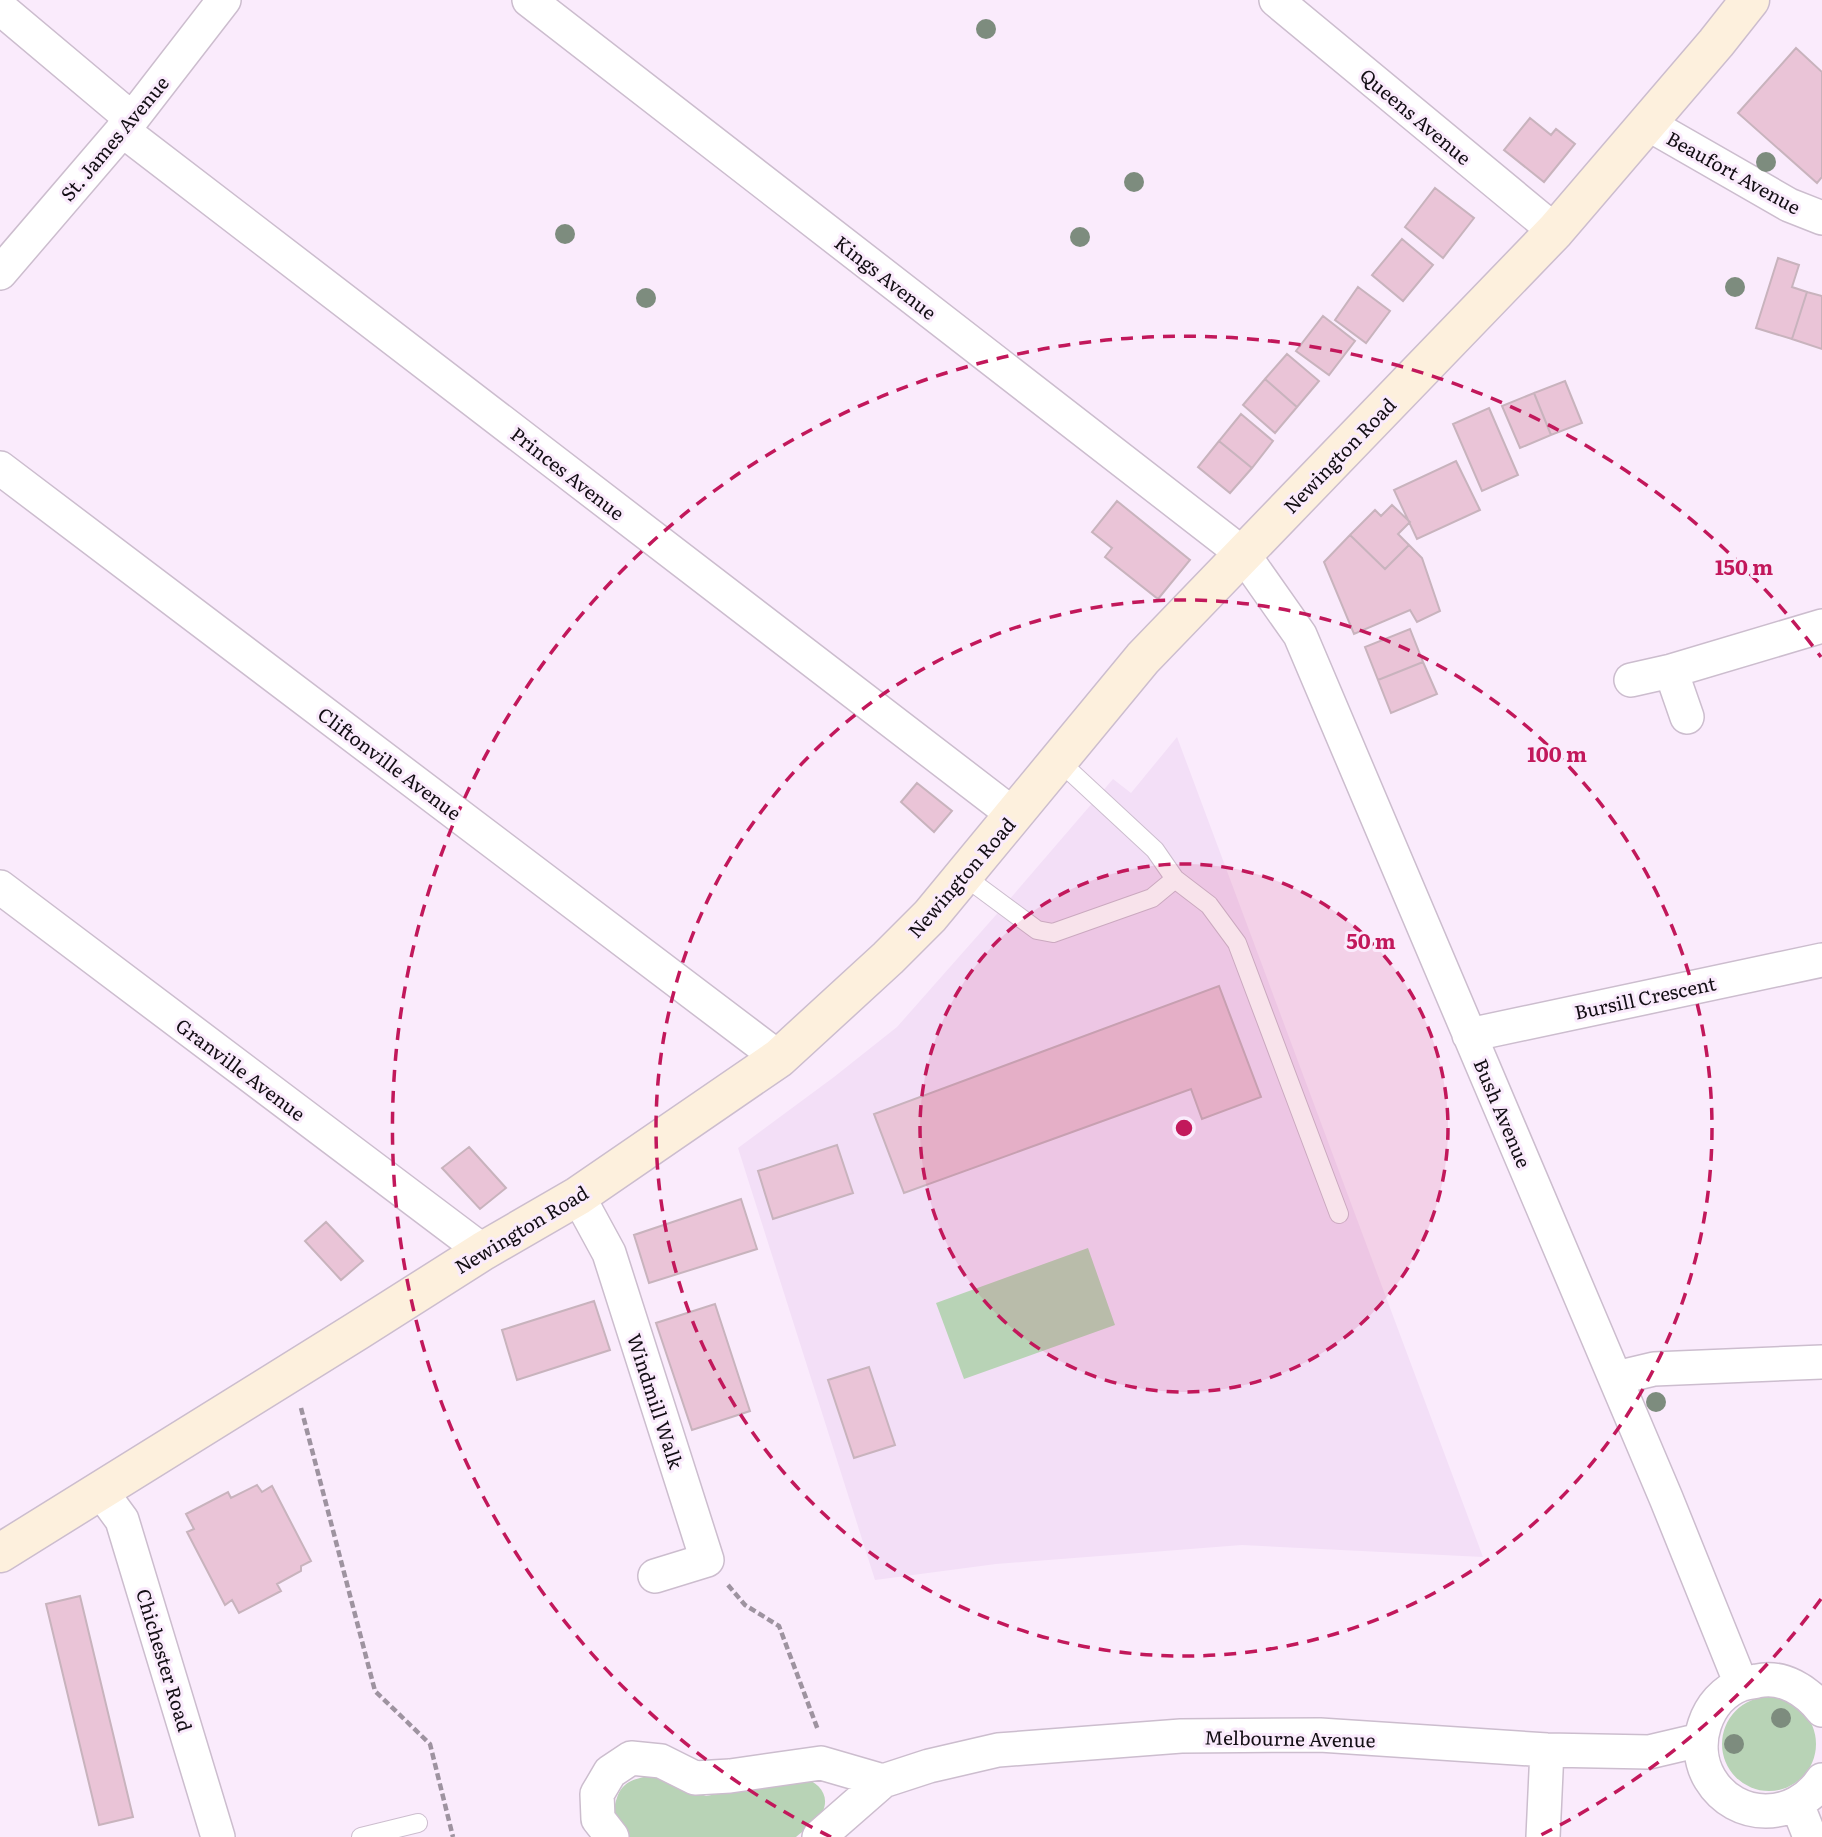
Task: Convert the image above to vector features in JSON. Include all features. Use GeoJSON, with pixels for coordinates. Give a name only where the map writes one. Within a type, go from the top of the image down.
{"type":"FeatureCollection","features":[{"type":"Feature","properties":{"kind":"main road","name":"Newington Road"},"geometry":{"type":"LineString","coordinates":[[0,1553],[483,1251],[578,1196],[779,1058],[930,916],[1143,658],[1555,232],[1750,0]]}},
{"type":"Feature","properties":{"kind":"street","name":"St. James Avenue"},"geometry":{"type":"LineString","coordinates":[[0,273],[127,125],[224,0]]}},
{"type":"Feature","properties":{"kind":"street","name":"Kings Avenue"},"geometry":{"type":"LineString","coordinates":[[530,0],[1242,554]]}},
{"type":"Feature","properties":{"kind":"street","name":"Queens Avenue"},"geometry":{"type":"LineString","coordinates":[[1276,0],[1555,232]]}},
{"type":"Feature","properties":{"kind":"street","name":"Princes Avenue"},"geometry":{"type":"LineString","coordinates":[[0,8],[127,125],[1014,815]]}},
{"type":"Feature","properties":{"kind":"street","name":"Beaufort Avenue"},"geometry":{"type":"LineString","coordinates":[[1648,124],[1789,205],[1822,218]]}},
{"type":"Feature","properties":{"kind":"street","name":"Cliftonville Avenue"},"geometry":{"type":"LineString","coordinates":[[0,468],[779,1058]]}},
{"type":"Feature","properties":{"kind":"street","name":"Bush Avenue"},"geometry":{"type":"LineString","coordinates":[[1242,554],[1300,635],[1616,1378],[1741,1685]]}},
{"type":"Feature","properties":{"kind":"street"},"geometry":{"type":"LineString","coordinates":[[1631,680],[1671,671],[1822,626]]}},
{"type":"Feature","properties":{"kind":"street"},"geometry":{"type":"LineString","coordinates":[[1671,671],[1687,717]]}},
{"type":"Feature","properties":{"kind":"street","name":"Granville Avenue"},"geometry":{"type":"LineString","coordinates":[[0,887],[483,1251]]}},
{"type":"Feature","properties":{"kind":"street","name":"Bursill Crescent"},"geometry":{"type":"LineString","coordinates":[[1469,1035],[1822,960]]}},
{"type":"Feature","properties":{"kind":"street","name":"Windmill Walk"},"geometry":{"type":"LineString","coordinates":[[578,1196],[608,1253],[707,1560]]}},
{"type":"Feature","properties":{"kind":"street"},"geometry":{"type":"LineString","coordinates":[[1616,1378],[1654,1369],[1822,1363]]}},
{"type":"Feature","properties":{"kind":"street","name":"Chichester Road"},"geometry":{"type":"LineString","coordinates":[[100,1490],[122,1520],[218,1837]]}},
{"type":"Feature","properties":{"kind":"street"},"geometry":{"type":"LineString","coordinates":[[655,1576],[707,1560]]}},
{"type":"Feature","properties":{"kind":"street"},"geometry":{"type":"LineString","coordinates":[[1822,1710],[1805,1692],[1786,1682],[1763,1679],[1741,1685],[1726,1693],[1713,1706],[1704,1722],[1700,1740],[1702,1760],[1709,1779],[1722,1794],[1739,1805],[1758,1811],[1778,1811],[1797,1804],[1815,1791],[1822,1780]]}},
{"type":"Feature","properties":{"kind":"street","name":"Melbourne Avenue"},"geometry":{"type":"LineString","coordinates":[[819,1837],[883,1781],[929,1766],[998,1750],[1181,1736],[1321,1735],[1547,1750],[1649,1752],[1700,1740]]}},
{"type":"Feature","properties":{"kind":"street"},"geometry":{"type":"LineString","coordinates":[[1543,1837],[1547,1750]]}},
{"type":"Feature","properties":{"kind":"street"},"geometry":{"type":"LineString","coordinates":[[612,1837],[598,1819],[597,1794],[610,1772],[631,1758],[662,1761],[695,1778],[730,1776],[821,1763],[883,1781]]}},
{"type":"Feature","properties":{"kind":"street"},"geometry":{"type":"LineString","coordinates":[[1797,1804],[1811,1837]]}},
{"type":"Feature","properties":{"kind":"lane"},"geometry":{"type":"LineString","coordinates":[[1058,760],[1155,850],[1175,879],[1209,905],[1237,943],[1339,1214]]}},
{"type":"Feature","properties":{"kind":"lane"},"geometry":{"type":"LineString","coordinates":[[964,876],[1037,930],[1053,933],[1152,898],[1175,879]]}},
{"type":"Feature","properties":{"kind":"lane"},"geometry":{"type":"LineString","coordinates":[[361,1837],[418,1823]]}},
{"type":"Feature","properties":{"kind":"path"},"geometry":{"type":"LineString","coordinates":[[291,1371],[375,1691],[430,1744],[453,1837]]}},
{"type":"Feature","properties":{"kind":"path"},"geometry":{"type":"LineString","coordinates":[[707,1560],[745,1605],[779,1626],[826,1752],[821,1763]]}},
{"type":"Feature","properties":{"kind":"shaded area"},"geometry":{"type":"Polygon","coordinates":[[[1177,737],[1483,1557],[1242,1545],[996,1564],[875,1580],[738,1148],[897,1027],[1113,779],[1131,793],[1177,737]]]}},
{"type":"Feature","properties":{"kind":"green space"},"geometry":{"type":"Polygon","coordinates":[[[1088,1248],[1115,1325],[964,1379],[936,1303],[1088,1248]]]}},
{"type":"Feature","properties":{"kind":"green space"},"geometry":{"type":"Polygon","coordinates":[[[1760,1697],[1778,1697],[1803,1710],[1813,1726],[1816,1744],[1813,1762],[1803,1778],[1778,1791],[1760,1791],[1735,1778],[1722,1753],[1722,1735],[1735,1710],[1760,1697]]]}},
{"type":"Feature","properties":{"kind":"green space"},"geometry":{"type":"Polygon","coordinates":[[[652,1775],[706,1796],[803,1778],[822,1791],[824,1807],[817,1819],[796,1837],[627,1837],[613,1815],[617,1797],[628,1783],[652,1775]]]}},
{"type":"Feature","properties":{"kind":"building"},"geometry":{"type":"Polygon","coordinates":[[[1796,48],[1822,72],[1822,177],[1817,183],[1738,113],[1796,48]]]}},
{"type":"Feature","properties":{"kind":"building"},"geometry":{"type":"Polygon","coordinates":[[[1530,118],[1551,135],[1556,129],[1575,144],[1544,182],[1504,150],[1530,118]]]}},
{"type":"Feature","properties":{"kind":"building"},"geometry":{"type":"Polygon","coordinates":[[[1435,188],[1474,218],[1443,258],[1405,227],[1435,188]]]}},
{"type":"Feature","properties":{"kind":"building"},"geometry":{"type":"Polygon","coordinates":[[[1402,239],[1433,265],[1403,301],[1372,275],[1402,239]]]}},
{"type":"Feature","properties":{"kind":"building"},"geometry":{"type":"Polygon","coordinates":[[[1778,258],[1799,265],[1792,287],[1807,292],[1792,339],[1756,328],[1778,258]]]}},
{"type":"Feature","properties":{"kind":"building"},"geometry":{"type":"Polygon","coordinates":[[[1358,287],[1390,311],[1366,343],[1335,320],[1358,287]]]}},
{"type":"Feature","properties":{"kind":"building"},"geometry":{"type":"Polygon","coordinates":[[[1807,292],[1822,296],[1822,349],[1792,339],[1807,292]]]}},
{"type":"Feature","properties":{"kind":"building"},"geometry":{"type":"Polygon","coordinates":[[[1323,316],[1355,341],[1329,375],[1296,351],[1323,316]]]}},
{"type":"Feature","properties":{"kind":"building"},"geometry":{"type":"Polygon","coordinates":[[[1287,354],[1319,381],[1297,407],[1265,379],[1287,354]]]}},
{"type":"Feature","properties":{"kind":"building"},"geometry":{"type":"Polygon","coordinates":[[[1265,379],[1297,407],[1275,433],[1243,405],[1265,379]]]}},
{"type":"Feature","properties":{"kind":"building"},"geometry":{"type":"Polygon","coordinates":[[[1565,381],[1582,423],[1551,435],[1534,393],[1565,381]]]}},
{"type":"Feature","properties":{"kind":"building"},"geometry":{"type":"Polygon","coordinates":[[[1534,393],[1551,435],[1520,448],[1502,406],[1534,393]]]}},
{"type":"Feature","properties":{"kind":"building"},"geometry":{"type":"Polygon","coordinates":[[[1489,408],[1518,475],[1482,491],[1453,424],[1489,408]]]}},
{"type":"Feature","properties":{"kind":"building"},"geometry":{"type":"Polygon","coordinates":[[[1241,414],[1273,441],[1252,468],[1219,441],[1241,414]]]}},
{"type":"Feature","properties":{"kind":"building"},"geometry":{"type":"Polygon","coordinates":[[[1219,441],[1252,468],[1230,493],[1198,467],[1219,441]]]}},
{"type":"Feature","properties":{"kind":"building"},"geometry":{"type":"Polygon","coordinates":[[[1456,461],[1480,510],[1417,539],[1394,490],[1456,461]]]}},
{"type":"Feature","properties":{"kind":"building"},"geometry":{"type":"Polygon","coordinates":[[[1117,501],[1190,560],[1158,599],[1105,557],[1112,548],[1092,532],[1117,501]]]}},
{"type":"Feature","properties":{"kind":"building"},"geometry":{"type":"Polygon","coordinates":[[[1392,505],[1410,522],[1398,534],[1409,545],[1385,569],[1350,535],[1375,510],[1381,516],[1392,505]]]}},
{"type":"Feature","properties":{"kind":"building"},"geometry":{"type":"Polygon","coordinates":[[[1350,535],[1385,569],[1409,545],[1422,558],[1440,611],[1417,622],[1410,610],[1354,634],[1324,562],[1350,535]]]}},
{"type":"Feature","properties":{"kind":"building"},"geometry":{"type":"Polygon","coordinates":[[[1410,629],[1423,662],[1378,680],[1365,647],[1410,629]]]}},
{"type":"Feature","properties":{"kind":"building"},"geometry":{"type":"Polygon","coordinates":[[[1423,662],[1437,694],[1391,713],[1378,680],[1423,662]]]}},
{"type":"Feature","properties":{"kind":"building"},"geometry":{"type":"Polygon","coordinates":[[[917,783],[952,811],[934,832],[901,802],[917,783]]]}},
{"type":"Feature","properties":{"kind":"building"},"geometry":{"type":"Polygon","coordinates":[[[1219,986],[1261,1097],[1202,1119],[1191,1089],[904,1193],[874,1114],[1219,986]]]}},
{"type":"Feature","properties":{"kind":"building"},"geometry":{"type":"Polygon","coordinates":[[[837,1145],[853,1193],[773,1219],[758,1171],[837,1145]]]}},
{"type":"Feature","properties":{"kind":"building"},"geometry":{"type":"Polygon","coordinates":[[[469,1147],[506,1188],[480,1209],[442,1168],[469,1147]]]}},
{"type":"Feature","properties":{"kind":"building"},"geometry":{"type":"Polygon","coordinates":[[[741,1199],[757,1249],[649,1283],[634,1235],[741,1199]]]}},
{"type":"Feature","properties":{"kind":"building"},"geometry":{"type":"Polygon","coordinates":[[[326,1222],[363,1261],[341,1280],[305,1241],[326,1222]]]}},
{"type":"Feature","properties":{"kind":"building"},"geometry":{"type":"Polygon","coordinates":[[[594,1301],[610,1350],[517,1380],[502,1330],[594,1301]]]}},
{"type":"Feature","properties":{"kind":"building"},"geometry":{"type":"Polygon","coordinates":[[[715,1304],[750,1411],[692,1430],[656,1323],[715,1304]]]}},
{"type":"Feature","properties":{"kind":"building"},"geometry":{"type":"Polygon","coordinates":[[[869,1367],[895,1445],[854,1458],[828,1380],[869,1367]]]}},
{"type":"Feature","properties":{"kind":"building"},"geometry":{"type":"Polygon","coordinates":[[[257,1485],[262,1492],[272,1486],[311,1561],[301,1566],[301,1571],[277,1584],[281,1591],[239,1613],[232,1600],[225,1605],[187,1532],[194,1529],[186,1514],[228,1492],[231,1498],[257,1485]]]}},
{"type":"Feature","properties":{"kind":"building"},"geometry":{"type":"Polygon","coordinates":[[[80,1596],[133,1817],[99,1825],[46,1604],[80,1596]]]}}]}
